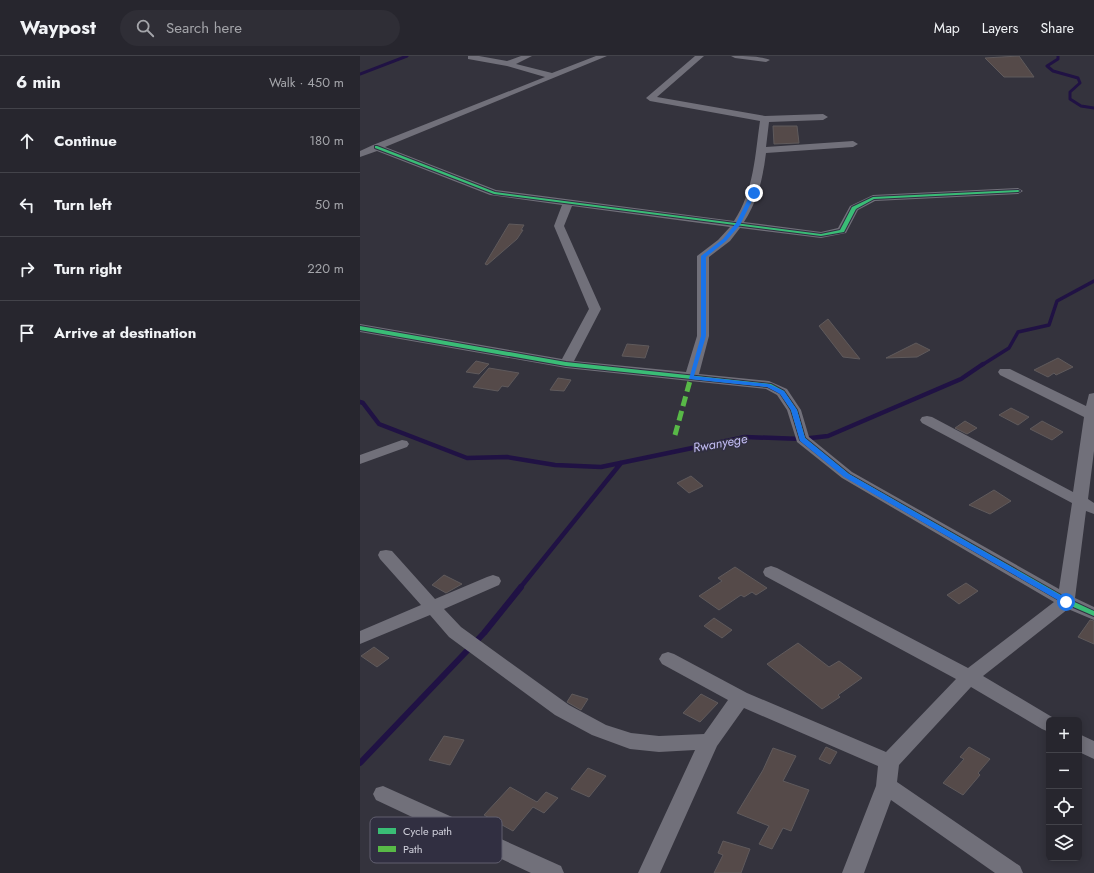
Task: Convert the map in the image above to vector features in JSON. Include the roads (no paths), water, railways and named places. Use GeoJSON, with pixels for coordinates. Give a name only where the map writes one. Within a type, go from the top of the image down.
{"type":"FeatureCollection","features":[{"type":"Feature","properties":{"kind":"street"},"geometry":{"type":"LineString","coordinates":[[508,64],[528,56]]}},
{"type":"Feature","properties":{"kind":"street"},"geometry":{"type":"LineString","coordinates":[[360,154],[603,56]]}},
{"type":"Feature","properties":{"kind":"street"},"geometry":{"type":"LineString","coordinates":[[700,56],[650,98],[765,119],[822,117]]}},
{"type":"Feature","properties":{"kind":"street"},"geometry":{"type":"LineString","coordinates":[[735,56],[766,60]]}},
{"type":"Feature","properties":{"kind":"street"},"geometry":{"type":"LineString","coordinates":[[471,57],[508,64],[552,76]]}},
{"type":"Feature","properties":{"kind":"street"},"geometry":{"type":"LineString","coordinates":[[691,377],[703,336],[703,256],[724,240],[738,224],[754,193],[765,119]]}},
{"type":"Feature","properties":{"kind":"street"},"geometry":{"type":"LineString","coordinates":[[760,150],[853,144]]}},
{"type":"Feature","properties":{"kind":"street"},"geometry":{"type":"LineString","coordinates":[[376,147],[494,193],[821,235],[842,231],[854,208],[872,198],[1018,191]]}},
{"type":"Feature","properties":{"kind":"street"},"geometry":{"type":"LineString","coordinates":[[566,364],[595,309],[559,226],[568,202]]}},
{"type":"Feature","properties":{"kind":"street"},"geometry":{"type":"LineString","coordinates":[[360,328],[566,364],[769,385],[782,392],[794,410],[802,439],[847,475],[1066,602],[1094,614]]}},
{"type":"Feature","properties":{"kind":"street"},"geometry":{"type":"LineString","coordinates":[[853,873],[886,786],[889,762],[969,677],[1066,602],[1087,506],[1093,409],[1006,372]]}},
{"type":"Feature","properties":{"kind":"street"},"geometry":{"type":"LineString","coordinates":[[927,420],[1087,506]]}},
{"type":"Feature","properties":{"kind":"street"},"geometry":{"type":"LineString","coordinates":[[360,460],[402,444]]}},
{"type":"Feature","properties":{"kind":"street"},"geometry":{"type":"LineString","coordinates":[[386,555],[455,632],[562,710],[599,730],[630,741],[659,744],[709,742]]}},
{"type":"Feature","properties":{"kind":"street"},"geometry":{"type":"LineString","coordinates":[[771,572],[969,677],[1046,722]]}},
{"type":"Feature","properties":{"kind":"street"},"geometry":{"type":"LineString","coordinates":[[360,638],[493,581]]}},
{"type":"Feature","properties":{"kind":"street"},"geometry":{"type":"LineString","coordinates":[[668,658],[740,698],[889,762]]}},
{"type":"Feature","properties":{"kind":"street"},"geometry":{"type":"LineString","coordinates":[[653,872],[709,742],[740,698]]}},
{"type":"Feature","properties":{"kind":"street"},"geometry":{"type":"LineString","coordinates":[[1082,744],[1094,751]]}},
{"type":"Feature","properties":{"kind":"street"},"geometry":{"type":"LineString","coordinates":[[886,786],[1012,873]]}},
{"type":"Feature","properties":{"kind":"street"},"geometry":{"type":"LineString","coordinates":[[383,794],[432,817]]}},
{"type":"Feature","properties":{"kind":"street"},"geometry":{"type":"LineString","coordinates":[[502,849],[553,873]]}},
{"type":"Feature","properties":{"kind":"waterway"},"geometry":{"type":"LineString","coordinates":[[360,74],[407,56]]}},
{"type":"Feature","properties":{"kind":"waterway","name":"Rwanyege"},"geometry":{"type":"LineString","coordinates":[[1058,56],[1058,59],[1047,66],[1053,71],[1078,78],[1080,83],[1070,92],[1070,99],[1081,106],[1094,108]]}},
{"type":"Feature","properties":{"kind":"waterway","name":"Rwanyege"},"geometry":{"type":"LineString","coordinates":[[982,365],[1009,348],[1018,332],[1049,325],[1057,301],[1094,281]]}},
{"type":"Feature","properties":{"kind":"waterway","name":"Rwanyege"},"geometry":{"type":"LineString","coordinates":[[360,402],[363,403],[379,424],[467,458],[507,457],[555,465],[601,467],[745,437],[802,439],[828,436],[961,379],[983,364]]}},
{"type":"Feature","properties":{"kind":"waterway"},"geometry":{"type":"LineString","coordinates":[[520,588],[621,463]]}},
{"type":"Feature","properties":{"kind":"waterway"},"geometry":{"type":"LineString","coordinates":[[360,763],[484,633],[521,587]]}}]}
